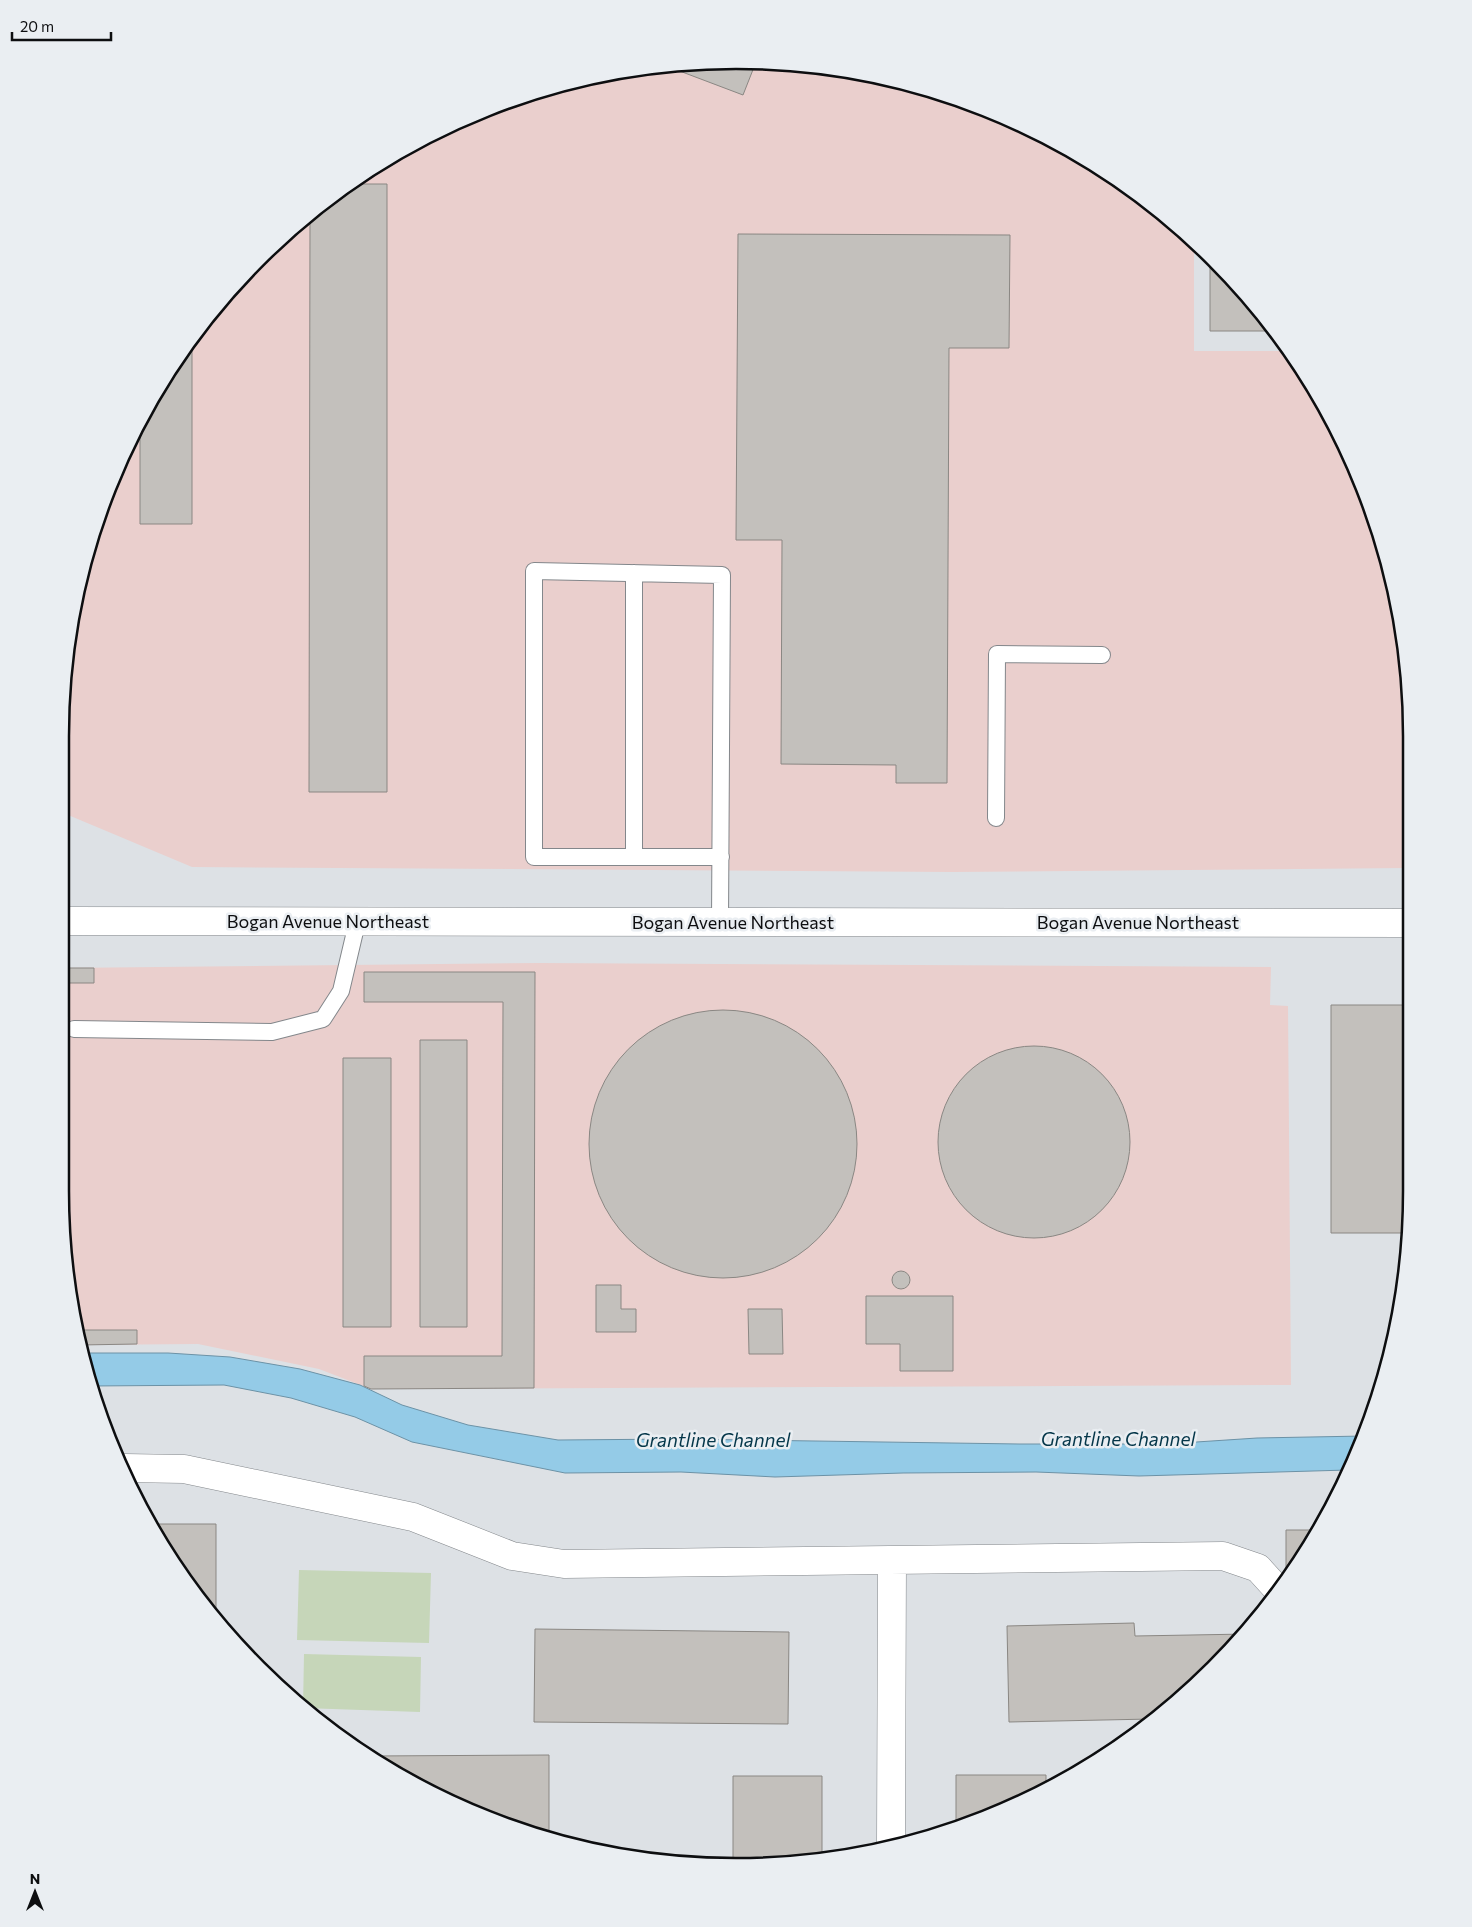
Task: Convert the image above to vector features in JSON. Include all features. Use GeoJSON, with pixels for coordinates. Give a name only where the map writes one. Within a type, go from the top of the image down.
{"type":"FeatureCollection","features":[{"type":"Feature","properties":{"kind":"street","name":"Bogan Avenue Northeast"},"geometry":{"type":"LineString","coordinates":[[69,922],[1403,923]]}},
{"type":"Feature","properties":{"kind":"street"},"geometry":{"type":"LineString","coordinates":[[130,1468],[184,1468],[413,1517],[512,1556],[564,1564],[1223,1556],[1258,1568],[1274,1585]]}},
{"type":"Feature","properties":{"kind":"street"},"geometry":{"type":"LineString","coordinates":[[891,1840],[892,1560]]}},
{"type":"Feature","properties":{"kind":"lane"},"geometry":{"type":"LineString","coordinates":[[720,922],[721,857],[722,575],[534,571],[534,857],[721,857]]}},
{"type":"Feature","properties":{"kind":"lane"},"geometry":{"type":"LineString","coordinates":[[634,573],[634,857]]}},
{"type":"Feature","properties":{"kind":"lane"},"geometry":{"type":"LineString","coordinates":[[996,818],[997,654],[1102,655]]}},
{"type":"Feature","properties":{"kind":"lane"},"geometry":{"type":"LineString","coordinates":[[74,1029],[272,1032],[323,1019],[342,991],[357,923]]}},
{"type":"Feature","properties":{"kind":"shaded area"},"geometry":{"type":"Polygon","coordinates":[[[692,70],[780,70],[823,74],[909,91],[950,104],[1031,138],[1070,158],[1107,181],[1142,207],[1194,251],[1194,351],[1281,351],[1314,402],[1334,441],[1368,522],[1381,563],[1398,649],[1402,692],[1403,868],[952,872],[192,867],[69,815],[70,692],[74,649],[91,563],[104,522],[138,441],[158,402],[181,365],[207,330],[234,296],[296,234],[365,181],[402,158],[481,120],[563,91],[649,74],[692,70]]]}},
{"type":"Feature","properties":{"kind":"shaded area"},"geometry":{"type":"Polygon","coordinates":[[[540,963],[1271,967],[1270,1005],[1288,1006],[1291,1385],[371,1389],[319,1369],[198,1344],[87,1345],[74,1278],[70,1235],[69,968],[540,963]]]}},
{"type":"Feature","properties":{"kind":"green space"},"geometry":{"type":"Polygon","coordinates":[[[299,1570],[431,1573],[429,1643],[297,1640],[299,1570]]]}},
{"type":"Feature","properties":{"kind":"green space"},"geometry":{"type":"Polygon","coordinates":[[[304,1654],[421,1657],[420,1712],[315,1708],[303,1699],[304,1654]]]}},
{"type":"Feature","properties":{"kind":"water","name":"Grantline Channel"},"geometry":{"type":"Polygon","coordinates":[[[89,1353],[168,1353],[230,1357],[300,1369],[360,1385],[402,1405],[468,1425],[558,1440],[679,1439],[1019,1444],[1166,1444],[1257,1438],[1356,1436],[1341,1470],[1139,1476],[1036,1472],[903,1473],[775,1477],[681,1472],[565,1473],[412,1442],[355,1417],[291,1398],[224,1385],[98,1386],[89,1353]]]}},
{"type":"Feature","properties":{"kind":"building"},"geometry":{"type":"Polygon","coordinates":[[[753,69],[743,95],[680,71],[753,69]]]}},
{"type":"Feature","properties":{"kind":"building"},"geometry":{"type":"Polygon","coordinates":[[[361,184],[387,184],[387,792],[309,792],[310,223],[361,184]]]}},
{"type":"Feature","properties":{"kind":"building"},"geometry":{"type":"Polygon","coordinates":[[[738,234],[1010,235],[1009,348],[949,348],[947,783],[896,783],[896,765],[781,764],[782,540],[736,540],[738,234]]]}},
{"type":"Feature","properties":{"kind":"building"},"geometry":{"type":"Polygon","coordinates":[[[1210,266],[1238,296],[1266,331],[1210,331],[1210,266]]]}},
{"type":"Feature","properties":{"kind":"building"},"geometry":{"type":"Polygon","coordinates":[[[192,350],[192,524],[140,524],[140,437],[158,402],[192,350]]]}},
{"type":"Feature","properties":{"kind":"building"},"geometry":{"type":"Polygon","coordinates":[[[69,968],[94,968],[94,983],[69,983],[69,968]]]}},
{"type":"Feature","properties":{"kind":"building"},"geometry":{"type":"Polygon","coordinates":[[[364,972],[535,972],[534,1388],[371,1389],[364,1386],[364,1356],[502,1356],[503,1002],[364,1002],[364,972]]]}},
{"type":"Feature","properties":{"kind":"building"},"geometry":{"type":"Polygon","coordinates":[[[1331,1005],[1403,1005],[1402,1233],[1331,1233],[1331,1005]]]}},
{"type":"Feature","properties":{"kind":"building"},"geometry":{"type":"Polygon","coordinates":[[[723,1010],[749,1013],[774,1020],[808,1040],[818,1049],[827,1059],[847,1093],[854,1118],[857,1144],[854,1170],[847,1195],[827,1229],[818,1239],[808,1248],[774,1268],[749,1275],[723,1278],[697,1275],[672,1268],[638,1248],[628,1239],[619,1229],[599,1195],[592,1170],[589,1144],[592,1118],[599,1093],[619,1059],[628,1049],[638,1040],[672,1020],[697,1013],[723,1010]]]}},
{"type":"Feature","properties":{"kind":"building"},"geometry":{"type":"Polygon","coordinates":[[[420,1040],[467,1040],[467,1327],[420,1327],[420,1040]]]}},
{"type":"Feature","properties":{"kind":"building"},"geometry":{"type":"Polygon","coordinates":[[[1034,1046],[1053,1048],[1071,1053],[1087,1062],[1102,1074],[1114,1089],[1123,1105],[1128,1123],[1130,1142],[1128,1161],[1123,1179],[1114,1195],[1102,1210],[1087,1222],[1071,1231],[1053,1236],[1034,1238],[1015,1236],[997,1231],[981,1222],[966,1210],[954,1195],[945,1179],[940,1161],[938,1142],[940,1123],[945,1105],[954,1089],[966,1074],[981,1062],[997,1053],[1015,1048],[1034,1046]]]}},
{"type":"Feature","properties":{"kind":"building"},"geometry":{"type":"Polygon","coordinates":[[[343,1058],[391,1058],[391,1327],[343,1327],[343,1058]]]}},
{"type":"Feature","properties":{"kind":"building"},"geometry":{"type":"Polygon","coordinates":[[[901,1271],[907,1274],[910,1280],[907,1286],[901,1289],[895,1286],[892,1280],[895,1274],[901,1271]]]}},
{"type":"Feature","properties":{"kind":"building"},"geometry":{"type":"Polygon","coordinates":[[[596,1285],[621,1285],[621,1309],[636,1309],[636,1332],[596,1332],[596,1285]]]}},
{"type":"Feature","properties":{"kind":"building"},"geometry":{"type":"Polygon","coordinates":[[[866,1296],[953,1296],[953,1371],[900,1371],[900,1344],[866,1344],[866,1296]]]}},
{"type":"Feature","properties":{"kind":"building"},"geometry":{"type":"Polygon","coordinates":[[[748,1309],[782,1309],[783,1354],[749,1354],[748,1309]]]}},
{"type":"Feature","properties":{"kind":"building"},"geometry":{"type":"Polygon","coordinates":[[[84,1330],[137,1330],[137,1344],[87,1345],[84,1330]]]}},
{"type":"Feature","properties":{"kind":"building"},"geometry":{"type":"Polygon","coordinates":[[[157,1524],[216,1524],[216,1608],[181,1562],[157,1524]]]}},
{"type":"Feature","properties":{"kind":"building"},"geometry":{"type":"Polygon","coordinates":[[[1286,1530],[1311,1530],[1291,1562],[1286,1569],[1286,1530]]]}},
{"type":"Feature","properties":{"kind":"building"},"geometry":{"type":"Polygon","coordinates":[[[1134,1623],[1135,1636],[1235,1634],[1176,1693],[1143,1719],[1009,1722],[1007,1626],[1134,1623]]]}},
{"type":"Feature","properties":{"kind":"building"},"geometry":{"type":"Polygon","coordinates":[[[535,1629],[789,1632],[788,1724],[534,1722],[535,1629]]]}},
{"type":"Feature","properties":{"kind":"building"},"geometry":{"type":"Polygon","coordinates":[[[549,1755],[549,1832],[481,1807],[441,1789],[381,1756],[549,1755]]]}},
{"type":"Feature","properties":{"kind":"building"},"geometry":{"type":"Polygon","coordinates":[[[956,1775],[1046,1775],[1046,1781],[1031,1789],[956,1821],[956,1775]]]}},
{"type":"Feature","properties":{"kind":"building"},"geometry":{"type":"Polygon","coordinates":[[[733,1776],[822,1776],[822,1853],[780,1857],[733,1858],[733,1776]]]}}]}
